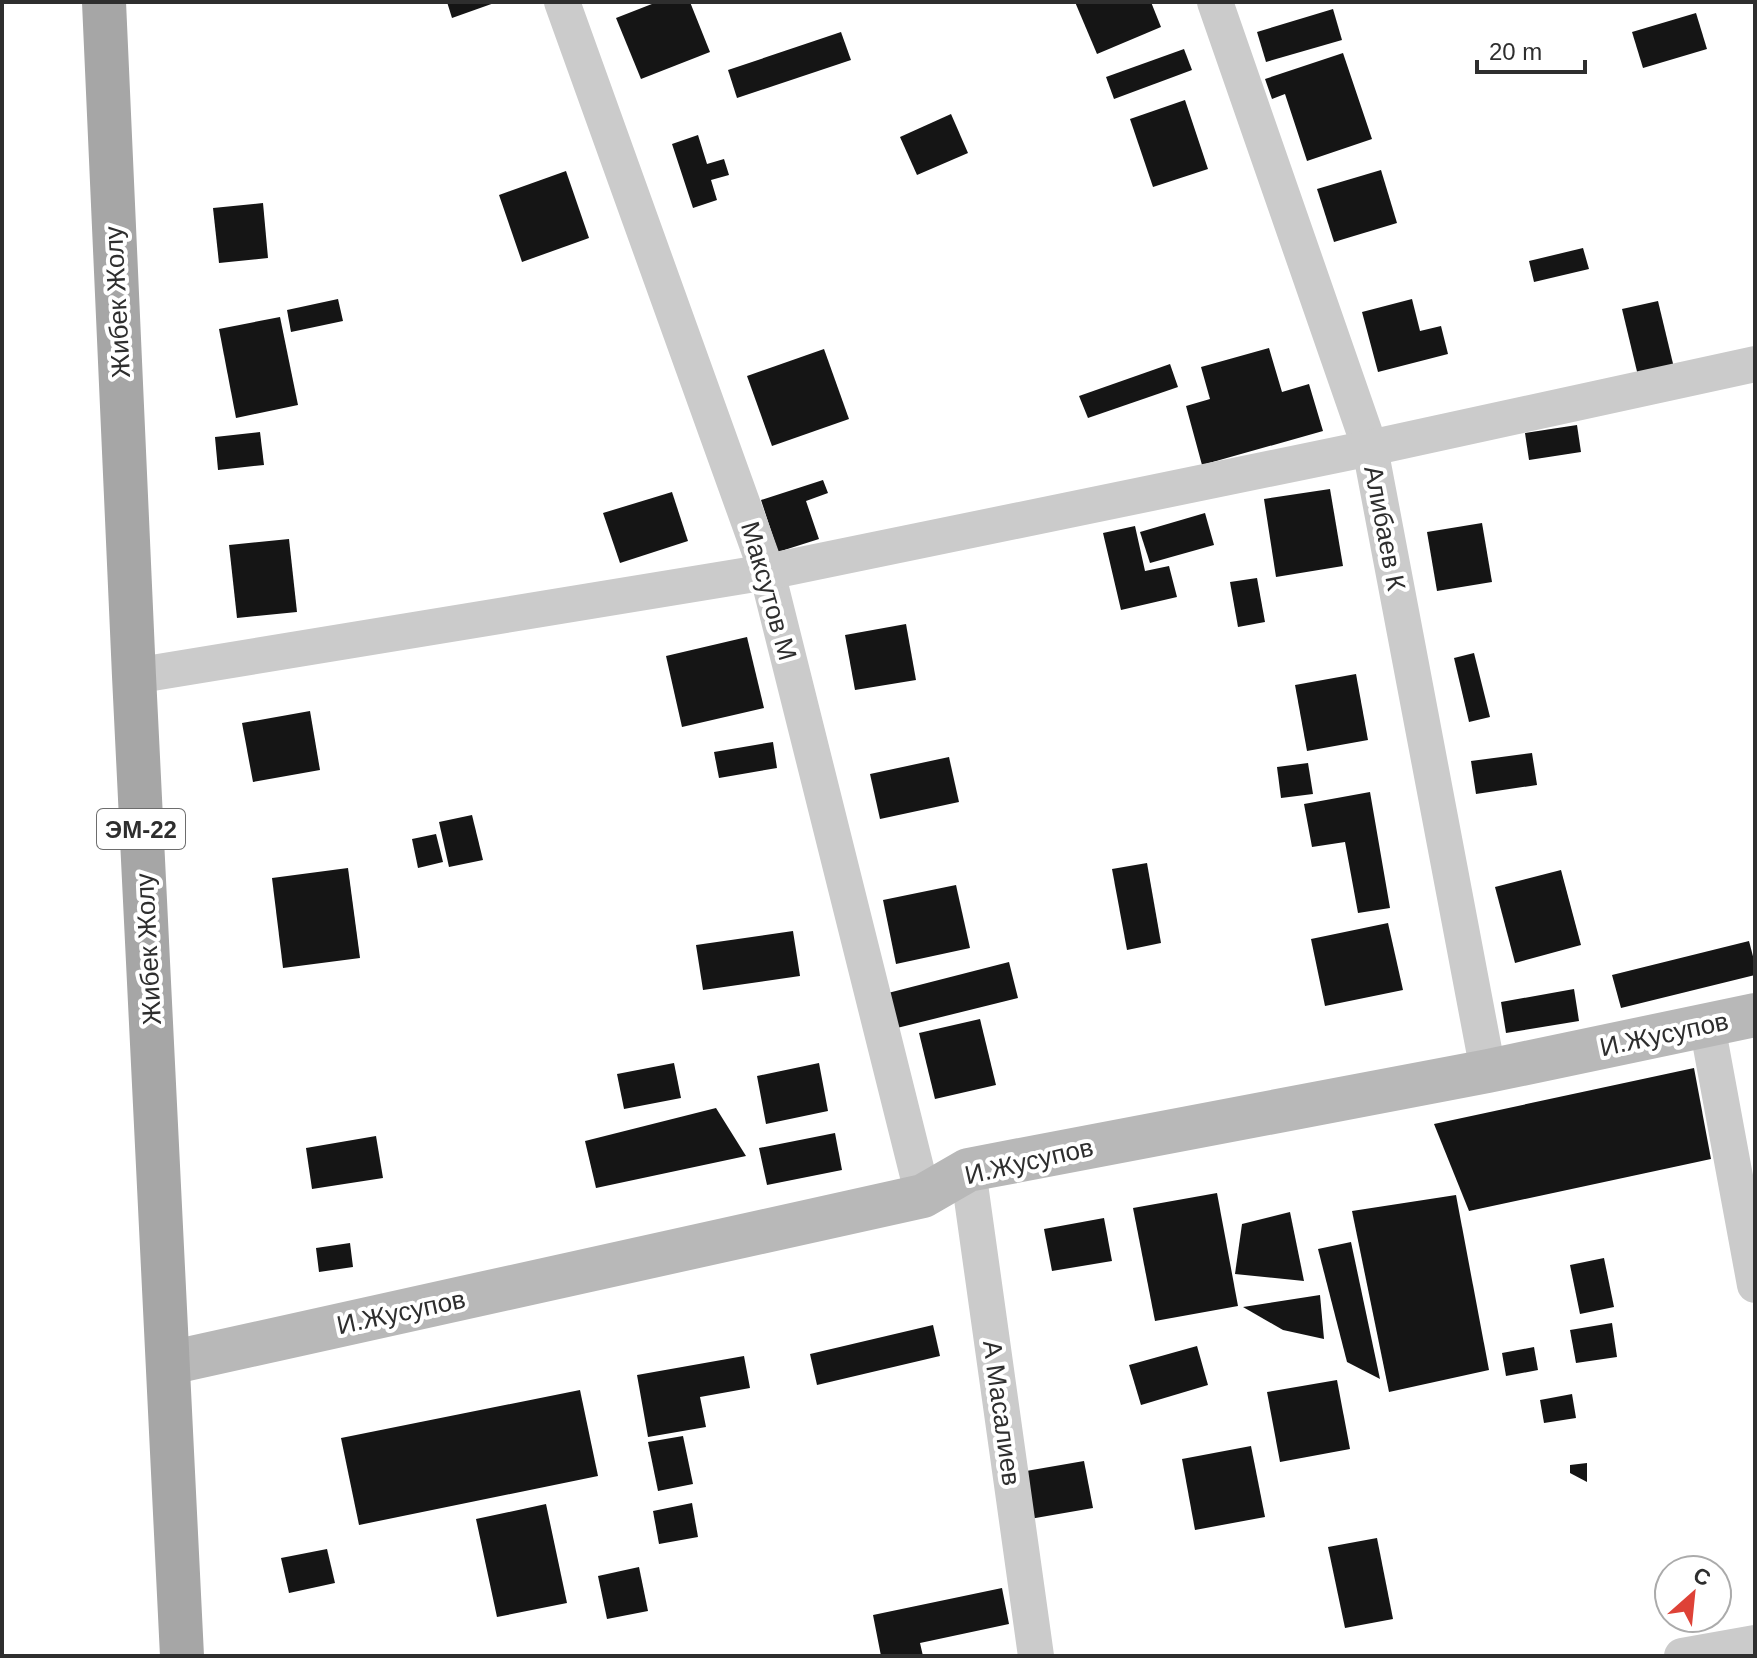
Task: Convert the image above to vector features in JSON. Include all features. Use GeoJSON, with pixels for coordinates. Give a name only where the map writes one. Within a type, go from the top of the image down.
{"type":"FeatureCollection","features":[{"type":"Feature","properties":{"kind":"main road","name":"Жибек Жолу"},"geometry":{"type":"LineString","coordinates":[[104,2],[182,1656]]}},
{"type":"Feature","properties":{"kind":"street","name":"Максутов М"},"geometry":{"type":"LineString","coordinates":[[562,2],[767,572],[923,1196]]}},
{"type":"Feature","properties":{"kind":"street","name":"Алибаев К"},"geometry":{"type":"LineString","coordinates":[[1215,2],[1370,448],[1488,1071]]}},
{"type":"Feature","properties":{"kind":"street"},"geometry":{"type":"LineString","coordinates":[[134,676],[767,572],[1370,448],[1755,364]]}},
{"type":"Feature","properties":{"kind":"street","name":"И.Жусупов"},"geometry":{"type":"LineString","coordinates":[[169,1363],[923,1196],[968,1170],[1488,1071],[1755,1015]]}},
{"type":"Feature","properties":{"kind":"street"},"geometry":{"type":"LineString","coordinates":[[1707,1025],[1755,1285]]}},
{"type":"Feature","properties":{"kind":"street","name":"А Масалиев"},"geometry":{"type":"LineString","coordinates":[[968,1170],[1036,1656]]}},
{"type":"Feature","properties":{"kind":"street"},"geometry":{"type":"LineString","coordinates":[[1682,1656],[1755,1643]]}},
{"type":"Feature","properties":{"kind":"building"},"geometry":{"type":"Polygon","coordinates":[[[447,2],[497,2],[452,18],[447,2]]]}},
{"type":"Feature","properties":{"kind":"building"},"geometry":{"type":"Polygon","coordinates":[[[657,2],[690,2],[710,52],[641,79],[616,18],[657,2]]]}},
{"type":"Feature","properties":{"kind":"building"},"geometry":{"type":"Polygon","coordinates":[[[1075,2],[1151,2],[1161,27],[1097,54],[1075,2]]]}},
{"type":"Feature","properties":{"kind":"building"},"geometry":{"type":"Polygon","coordinates":[[[1333,9],[1342,40],[1266,62],[1257,32],[1333,9]]]}},
{"type":"Feature","properties":{"kind":"building"},"geometry":{"type":"Polygon","coordinates":[[[1696,13],[1707,49],[1643,68],[1632,32],[1696,13]]]}},
{"type":"Feature","properties":{"kind":"building"},"geometry":{"type":"Polygon","coordinates":[[[841,32],[851,60],[737,98],[728,70],[841,32]]]}},
{"type":"Feature","properties":{"kind":"building"},"geometry":{"type":"Polygon","coordinates":[[[1184,49],[1192,70],[1114,99],[1106,77],[1184,49]]]}},
{"type":"Feature","properties":{"kind":"building"},"geometry":{"type":"Polygon","coordinates":[[[1343,53],[1372,139],[1307,161],[1285,94],[1272,99],[1265,79],[1343,53]]]}},
{"type":"Feature","properties":{"kind":"building"},"geometry":{"type":"Polygon","coordinates":[[[1185,100],[1208,169],[1153,187],[1130,119],[1185,100]]]}},
{"type":"Feature","properties":{"kind":"building"},"geometry":{"type":"Polygon","coordinates":[[[951,114],[968,153],[917,175],[900,137],[951,114]]]}},
{"type":"Feature","properties":{"kind":"building"},"geometry":{"type":"Polygon","coordinates":[[[698,135],[707,164],[724,159],[729,175],[711,180],[717,200],[693,208],[672,144],[698,135]]]}},
{"type":"Feature","properties":{"kind":"building"},"geometry":{"type":"Polygon","coordinates":[[[1381,170],[1397,223],[1334,242],[1317,189],[1381,170]]]}},
{"type":"Feature","properties":{"kind":"building"},"geometry":{"type":"Polygon","coordinates":[[[566,171],[589,238],[522,262],[499,195],[566,171]]]}},
{"type":"Feature","properties":{"kind":"building"},"geometry":{"type":"Polygon","coordinates":[[[263,203],[268,258],[219,263],[213,208],[263,203]]]}},
{"type":"Feature","properties":{"kind":"building"},"geometry":{"type":"Polygon","coordinates":[[[1583,248],[1589,269],[1534,282],[1529,261],[1583,248]]]}},
{"type":"Feature","properties":{"kind":"building"},"geometry":{"type":"Polygon","coordinates":[[[338,299],[343,321],[291,332],[287,310],[338,299]]]}},
{"type":"Feature","properties":{"kind":"building"},"geometry":{"type":"Polygon","coordinates":[[[1412,299],[1420,331],[1441,326],[1448,354],[1378,372],[1362,312],[1412,299]]]}},
{"type":"Feature","properties":{"kind":"building"},"geometry":{"type":"Polygon","coordinates":[[[1658,301],[1675,372],[1639,380],[1622,309],[1658,301]]]}},
{"type":"Feature","properties":{"kind":"building"},"geometry":{"type":"Polygon","coordinates":[[[280,317],[298,405],[236,418],[219,329],[280,317]]]}},
{"type":"Feature","properties":{"kind":"building"},"geometry":{"type":"Polygon","coordinates":[[[1269,348],[1282,392],[1309,384],[1323,431],[1202,465],[1186,406],[1210,399],[1201,367],[1269,348]]]}},
{"type":"Feature","properties":{"kind":"building"},"geometry":{"type":"Polygon","coordinates":[[[824,349],[849,419],[772,446],[747,376],[824,349]]]}},
{"type":"Feature","properties":{"kind":"building"},"geometry":{"type":"Polygon","coordinates":[[[1170,364],[1178,387],[1088,418],[1079,396],[1170,364]]]}},
{"type":"Feature","properties":{"kind":"building"},"geometry":{"type":"Polygon","coordinates":[[[1577,425],[1581,452],[1529,460],[1525,433],[1577,425]]]}},
{"type":"Feature","properties":{"kind":"building"},"geometry":{"type":"Polygon","coordinates":[[[260,432],[264,465],[218,470],[215,437],[260,432]]]}},
{"type":"Feature","properties":{"kind":"building"},"geometry":{"type":"Polygon","coordinates":[[[823,480],[828,493],[806,501],[819,539],[778,552],[761,500],[823,480]]]}},
{"type":"Feature","properties":{"kind":"building"},"geometry":{"type":"Polygon","coordinates":[[[1330,489],[1343,566],[1276,577],[1264,499],[1330,489]]]}},
{"type":"Feature","properties":{"kind":"building"},"geometry":{"type":"Polygon","coordinates":[[[672,492],[688,541],[620,563],[603,513],[672,492]]]}},
{"type":"Feature","properties":{"kind":"building"},"geometry":{"type":"Polygon","coordinates":[[[1205,513],[1214,545],[1150,563],[1140,532],[1205,513]]]}},
{"type":"Feature","properties":{"kind":"building"},"geometry":{"type":"Polygon","coordinates":[[[1482,523],[1492,582],[1437,591],[1427,532],[1482,523]]]}},
{"type":"Feature","properties":{"kind":"building"},"geometry":{"type":"Polygon","coordinates":[[[1135,526],[1145,571],[1169,566],[1177,597],[1121,610],[1103,533],[1135,526]]]}},
{"type":"Feature","properties":{"kind":"building"},"geometry":{"type":"Polygon","coordinates":[[[289,539],[297,612],[237,618],[229,545],[289,539]]]}},
{"type":"Feature","properties":{"kind":"building"},"geometry":{"type":"Polygon","coordinates":[[[1257,578],[1265,622],[1238,627],[1230,582],[1257,578]]]}},
{"type":"Feature","properties":{"kind":"building"},"geometry":{"type":"Polygon","coordinates":[[[906,624],[916,680],[855,690],[845,635],[906,624]]]}},
{"type":"Feature","properties":{"kind":"building"},"geometry":{"type":"Polygon","coordinates":[[[747,637],[764,708],[682,727],[666,656],[747,637]]]}},
{"type":"Feature","properties":{"kind":"building"},"geometry":{"type":"Polygon","coordinates":[[[1474,653],[1490,717],[1469,722],[1454,658],[1474,653]]]}},
{"type":"Feature","properties":{"kind":"building"},"geometry":{"type":"Polygon","coordinates":[[[1356,674],[1368,740],[1307,751],[1295,685],[1356,674]]]}},
{"type":"Feature","properties":{"kind":"building"},"geometry":{"type":"Polygon","coordinates":[[[310,711],[320,770],[253,782],[242,723],[310,711]]]}},
{"type":"Feature","properties":{"kind":"building"},"geometry":{"type":"Polygon","coordinates":[[[773,742],[777,768],[719,778],[714,752],[773,742]]]}},
{"type":"Feature","properties":{"kind":"building"},"geometry":{"type":"Polygon","coordinates":[[[1532,753],[1537,785],[1476,794],[1471,761],[1532,753]]]}},
{"type":"Feature","properties":{"kind":"building"},"geometry":{"type":"Polygon","coordinates":[[[949,757],[959,802],[880,819],[870,774],[949,757]]]}},
{"type":"Feature","properties":{"kind":"building"},"geometry":{"type":"Polygon","coordinates":[[[1308,763],[1313,794],[1281,798],[1277,767],[1308,763]]]}},
{"type":"Feature","properties":{"kind":"building"},"geometry":{"type":"Polygon","coordinates":[[[1370,792],[1390,908],[1358,913],[1345,842],[1312,847],[1304,804],[1370,792]]]}},
{"type":"Feature","properties":{"kind":"building"},"geometry":{"type":"Polygon","coordinates":[[[472,815],[483,860],[449,867],[439,822],[472,815]]]}},
{"type":"Feature","properties":{"kind":"building"},"geometry":{"type":"Polygon","coordinates":[[[436,834],[443,862],[418,868],[412,839],[436,834]]]}},
{"type":"Feature","properties":{"kind":"building"},"geometry":{"type":"Polygon","coordinates":[[[1147,863],[1161,943],[1127,950],[1112,869],[1147,863]]]}},
{"type":"Feature","properties":{"kind":"building"},"geometry":{"type":"Polygon","coordinates":[[[348,868],[360,958],[283,968],[272,878],[348,868]]]}},
{"type":"Feature","properties":{"kind":"building"},"geometry":{"type":"Polygon","coordinates":[[[1561,870],[1581,945],[1515,963],[1495,887],[1561,870]]]}},
{"type":"Feature","properties":{"kind":"building"},"geometry":{"type":"Polygon","coordinates":[[[956,885],[970,948],[896,964],[883,900],[956,885]]]}},
{"type":"Feature","properties":{"kind":"building"},"geometry":{"type":"Polygon","coordinates":[[[1388,923],[1403,990],[1325,1006],[1311,939],[1388,923]]]}},
{"type":"Feature","properties":{"kind":"building"},"geometry":{"type":"Polygon","coordinates":[[[793,931],[800,976],[703,990],[696,945],[793,931]]]}},
{"type":"Feature","properties":{"kind":"building"},"geometry":{"type":"Polygon","coordinates":[[[1749,941],[1755,975],[1621,1008],[1612,975],[1749,941]]]}},
{"type":"Feature","properties":{"kind":"building"},"geometry":{"type":"Polygon","coordinates":[[[1009,962],[1018,998],[897,1028],[888,993],[1009,962]]]}},
{"type":"Feature","properties":{"kind":"building"},"geometry":{"type":"Polygon","coordinates":[[[1574,989],[1579,1021],[1506,1033],[1501,1002],[1574,989]]]}},
{"type":"Feature","properties":{"kind":"building"},"geometry":{"type":"Polygon","coordinates":[[[980,1019],[996,1085],[935,1099],[919,1033],[980,1019]]]}},
{"type":"Feature","properties":{"kind":"building"},"geometry":{"type":"Polygon","coordinates":[[[674,1063],[681,1098],[624,1109],[617,1074],[674,1063]]]}},
{"type":"Feature","properties":{"kind":"building"},"geometry":{"type":"Polygon","coordinates":[[[819,1063],[828,1111],[766,1124],[757,1076],[819,1063]]]}},
{"type":"Feature","properties":{"kind":"building"},"geometry":{"type":"Polygon","coordinates":[[[1694,1068],[1711,1159],[1469,1211],[1434,1124],[1694,1068]]]}},
{"type":"Feature","properties":{"kind":"building"},"geometry":{"type":"Polygon","coordinates":[[[716,1108],[746,1156],[596,1188],[585,1141],[716,1108]]]}},
{"type":"Feature","properties":{"kind":"building"},"geometry":{"type":"Polygon","coordinates":[[[835,1133],[842,1170],[767,1185],[759,1148],[835,1133]]]}},
{"type":"Feature","properties":{"kind":"building"},"geometry":{"type":"Polygon","coordinates":[[[376,1136],[383,1178],[312,1189],[306,1148],[376,1136]]]}},
{"type":"Feature","properties":{"kind":"building"},"geometry":{"type":"Polygon","coordinates":[[[1217,1193],[1238,1306],[1155,1321],[1133,1208],[1217,1193]]]}},
{"type":"Feature","properties":{"kind":"building"},"geometry":{"type":"Polygon","coordinates":[[[1456,1195],[1489,1370],[1389,1392],[1352,1211],[1456,1195]]]}},
{"type":"Feature","properties":{"kind":"building"},"geometry":{"type":"Polygon","coordinates":[[[1290,1212],[1304,1281],[1235,1274],[1242,1224],[1290,1212]]]}},
{"type":"Feature","properties":{"kind":"building"},"geometry":{"type":"Polygon","coordinates":[[[1104,1218],[1112,1261],[1052,1271],[1044,1229],[1104,1218]]]}},
{"type":"Feature","properties":{"kind":"building"},"geometry":{"type":"Polygon","coordinates":[[[1351,1242],[1380,1379],[1347,1362],[1318,1249],[1351,1242]]]}},
{"type":"Feature","properties":{"kind":"building"},"geometry":{"type":"Polygon","coordinates":[[[350,1243],[353,1267],[319,1272],[316,1248],[350,1243]]]}},
{"type":"Feature","properties":{"kind":"building"},"geometry":{"type":"Polygon","coordinates":[[[1604,1258],[1614,1307],[1580,1314],[1570,1265],[1604,1258]]]}},
{"type":"Feature","properties":{"kind":"building"},"geometry":{"type":"Polygon","coordinates":[[[1320,1295],[1324,1339],[1283,1330],[1243,1307],[1320,1295]]]}},
{"type":"Feature","properties":{"kind":"building"},"geometry":{"type":"Polygon","coordinates":[[[1612,1323],[1617,1357],[1576,1363],[1570,1330],[1612,1323]]]}},
{"type":"Feature","properties":{"kind":"building"},"geometry":{"type":"Polygon","coordinates":[[[933,1325],[940,1356],[817,1385],[810,1354],[933,1325]]]}},
{"type":"Feature","properties":{"kind":"building"},"geometry":{"type":"Polygon","coordinates":[[[1197,1346],[1208,1385],[1141,1405],[1129,1365],[1197,1346]]]}},
{"type":"Feature","properties":{"kind":"building"},"geometry":{"type":"Polygon","coordinates":[[[1534,1347],[1538,1370],[1506,1376],[1502,1353],[1534,1347]]]}},
{"type":"Feature","properties":{"kind":"building"},"geometry":{"type":"Polygon","coordinates":[[[744,1356],[750,1388],[700,1397],[706,1427],[648,1437],[637,1375],[744,1356]]]}},
{"type":"Feature","properties":{"kind":"building"},"geometry":{"type":"Polygon","coordinates":[[[1337,1380],[1350,1449],[1280,1462],[1267,1392],[1337,1380]]]}},
{"type":"Feature","properties":{"kind":"building"},"geometry":{"type":"Polygon","coordinates":[[[580,1390],[598,1476],[359,1525],[341,1438],[580,1390]]]}},
{"type":"Feature","properties":{"kind":"building"},"geometry":{"type":"Polygon","coordinates":[[[1572,1394],[1576,1418],[1544,1423],[1540,1400],[1572,1394]]]}},
{"type":"Feature","properties":{"kind":"building"},"geometry":{"type":"Polygon","coordinates":[[[683,1436],[693,1484],[658,1491],[648,1442],[683,1436]]]}},
{"type":"Feature","properties":{"kind":"building"},"geometry":{"type":"Polygon","coordinates":[[[1251,1446],[1265,1517],[1195,1530],[1182,1459],[1251,1446]]]}},
{"type":"Feature","properties":{"kind":"building"},"geometry":{"type":"Polygon","coordinates":[[[1084,1461],[1093,1508],[1024,1520],[1015,1473],[1084,1461]]]}},
{"type":"Feature","properties":{"kind":"building"},"geometry":{"type":"Polygon","coordinates":[[[1587,1463],[1587,1482],[1570,1473],[1570,1465],[1587,1463]]]}},
{"type":"Feature","properties":{"kind":"building"},"geometry":{"type":"Polygon","coordinates":[[[692,1503],[698,1537],[659,1544],[653,1511],[692,1503]]]}},
{"type":"Feature","properties":{"kind":"building"},"geometry":{"type":"Polygon","coordinates":[[[546,1504],[567,1603],[497,1617],[476,1519],[546,1504]]]}},
{"type":"Feature","properties":{"kind":"building"},"geometry":{"type":"Polygon","coordinates":[[[1377,1538],[1393,1619],[1345,1628],[1328,1547],[1377,1538]]]}},
{"type":"Feature","properties":{"kind":"building"},"geometry":{"type":"Polygon","coordinates":[[[327,1549],[335,1583],[289,1593],[281,1558],[327,1549]]]}},
{"type":"Feature","properties":{"kind":"building"},"geometry":{"type":"Polygon","coordinates":[[[639,1567],[648,1611],[607,1619],[598,1576],[639,1567]]]}},
{"type":"Feature","properties":{"kind":"building"},"geometry":{"type":"Polygon","coordinates":[[[1002,1588],[1009,1624],[920,1643],[923,1656],[881,1656],[873,1615],[1002,1588]]]}}]}
